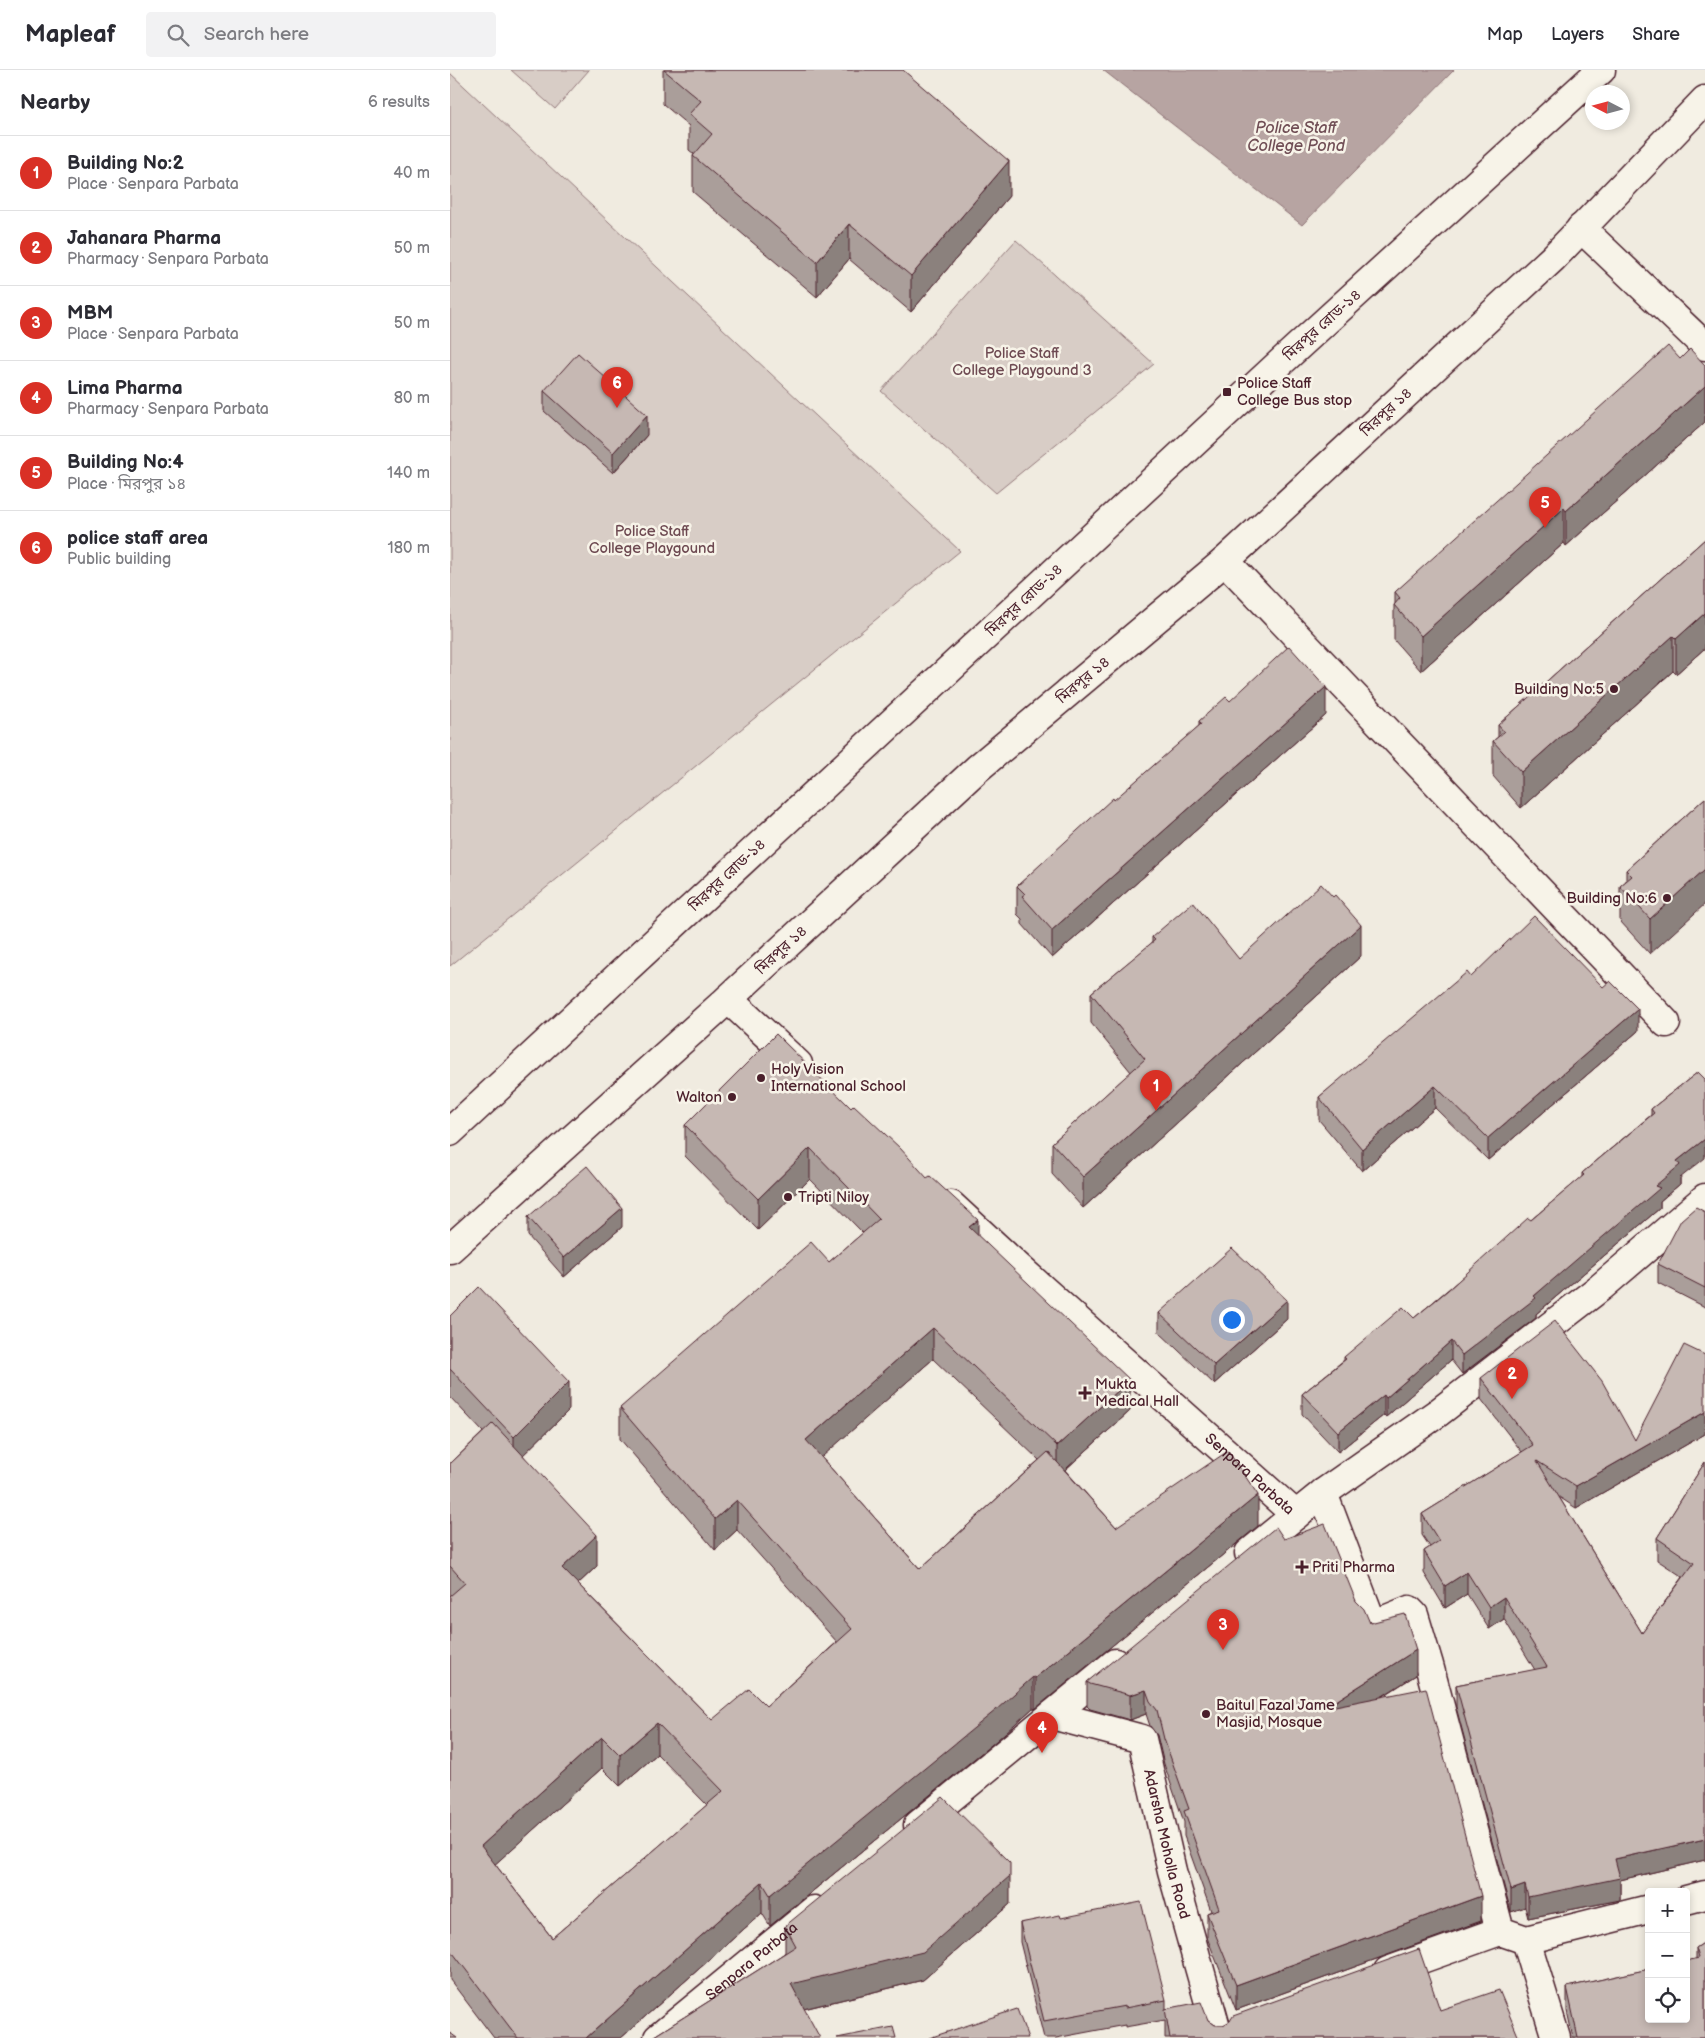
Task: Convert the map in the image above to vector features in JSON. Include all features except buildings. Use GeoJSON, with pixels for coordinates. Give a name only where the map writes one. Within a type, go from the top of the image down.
{"type":"FeatureCollection","features":[{"type":"Feature","properties":{"kind":"street","name":"মিরপুর রোড-১৪"},"geometry":{"type":"LineString","coordinates":[[450,1132],[1280,362],[1601,70]]}},
{"type":"Feature","properties":{"kind":"street","name":"মিরপুর ১৪"},"geometry":{"type":"LineString","coordinates":[[450,1249],[728,999],[978,768],[1224,561],[1553,258],[1705,100]]}},
{"type":"Feature","properties":{"kind":"street"},"geometry":{"type":"LineString","coordinates":[[1581,228],[1705,346]]}},
{"type":"Feature","properties":{"kind":"street"},"geometry":{"type":"LineString","coordinates":[[1224,561],[1666,1023]]}},
{"type":"Feature","properties":{"kind":"street"},"geometry":{"type":"LineString","coordinates":[[728,999],[814,1079]]}},
{"type":"Feature","properties":{"kind":"street","name":"Senpara Parbata"},"geometry":{"type":"LineString","coordinates":[[930,1186],[1017,1266],[1296,1514],[1228,1571]]}},
{"type":"Feature","properties":{"kind":"street"},"geometry":{"type":"LineString","coordinates":[[1296,1514],[1439,1412],[1601,1287],[1705,1198]]}},
{"type":"Feature","properties":{"kind":"street"},"geometry":{"type":"LineString","coordinates":[[1323,1493],[1372,1620],[1377,1623],[1409,1610],[1414,1615],[1432,1675],[1500,1931]]}},
{"type":"Feature","properties":{"kind":"street"},"geometry":{"type":"LineString","coordinates":[[898,1842],[1136,1646]]}},
{"type":"Feature","properties":{"kind":"street","name":"Adarsha Moholla Road"},"geometry":{"type":"LineString","coordinates":[[1052,1715],[1142,1739],[1172,1872],[1225,2033]]}},
{"type":"Feature","properties":{"kind":"street","name":"Senpara Parbata"},"geometry":{"type":"LineString","coordinates":[[658,2038],[836,1892]]}},
{"type":"Feature","properties":{"kind":"street"},"geometry":{"type":"LineString","coordinates":[[1690,1899],[1705,1895]]}},
{"type":"Feature","properties":{"kind":"street"},"geometry":{"type":"LineString","coordinates":[[1368,1979],[1500,1931],[1526,1940],[1645,1910]]}},
{"type":"Feature","properties":{"kind":"street"},"geometry":{"type":"LineString","coordinates":[[1526,1940],[1556,2038]]}},
{"type":"Feature","properties":{"kind":"green space"},"geometry":{"type":"Polygon","coordinates":[[[511,70],[589,70],[555,109],[511,70]]]}},
{"type":"Feature","properties":{"kind":"green space","name":"Police Staff College Playgound"},"geometry":{"type":"Polygon","coordinates":[[[450,73],[960,551],[450,966],[450,73]]]}},
{"type":"Feature","properties":{"kind":"green space","name":"Police Staff College Playgound 3"},"geometry":{"type":"Polygon","coordinates":[[[1016,240],[1154,364],[996,493],[881,391],[1016,240]]]}},
{"type":"Feature","properties":{"kind":"water","name":"Police Staff College Pond"},"geometry":{"type":"Polygon","coordinates":[[[1103,70],[1454,70],[1302,225],[1103,70]]]}},
{"type":"Feature","properties":{"kind":"place","name":"Police Staff College Bus stop"},"geometry":{"type":"Point","coordinates":[1227,392]}},
{"type":"Feature","properties":{"kind":"place","name":"police staff area"},"geometry":{"type":"Point","coordinates":[617,408]}},
{"type":"Feature","properties":{"kind":"place","name":"Building No:4"},"geometry":{"type":"Point","coordinates":[1545,528]}},
{"type":"Feature","properties":{"kind":"place","name":"Building No:5"},"geometry":{"type":"Point","coordinates":[1614,689]}},
{"type":"Feature","properties":{"kind":"place","name":"Building No:6"},"geometry":{"type":"Point","coordinates":[1667,898]}},
{"type":"Feature","properties":{"kind":"place","name":"Holy Vision International School"},"geometry":{"type":"Point","coordinates":[761,1078]}},
{"type":"Feature","properties":{"kind":"place","name":"Walton"},"geometry":{"type":"Point","coordinates":[732,1097]}},
{"type":"Feature","properties":{"kind":"place","name":"Building No:2"},"geometry":{"type":"Point","coordinates":[1156,1111]}},
{"type":"Feature","properties":{"kind":"place","name":"Tripti Niloy"},"geometry":{"type":"Point","coordinates":[788,1197]}},
{"type":"Feature","properties":{"kind":"place","name":"Mukta Medical Hall"},"geometry":{"type":"Point","coordinates":[1085,1393]}},
{"type":"Feature","properties":{"kind":"place","name":"Jahanara Pharma"},"geometry":{"type":"Point","coordinates":[1512,1399]}},
{"type":"Feature","properties":{"kind":"place","name":"Priti Pharma"},"geometry":{"type":"Point","coordinates":[1302,1567]}},
{"type":"Feature","properties":{"kind":"place","name":"MBM"},"geometry":{"type":"Point","coordinates":[1223,1650]}},
{"type":"Feature","properties":{"kind":"place","name":"Baitul Fazal Jame Masjid, Mosque"},"geometry":{"type":"Point","coordinates":[1206,1714]}},
{"type":"Feature","properties":{"kind":"place","name":"Lima Pharma"},"geometry":{"type":"Point","coordinates":[1042,1753]}}]}
